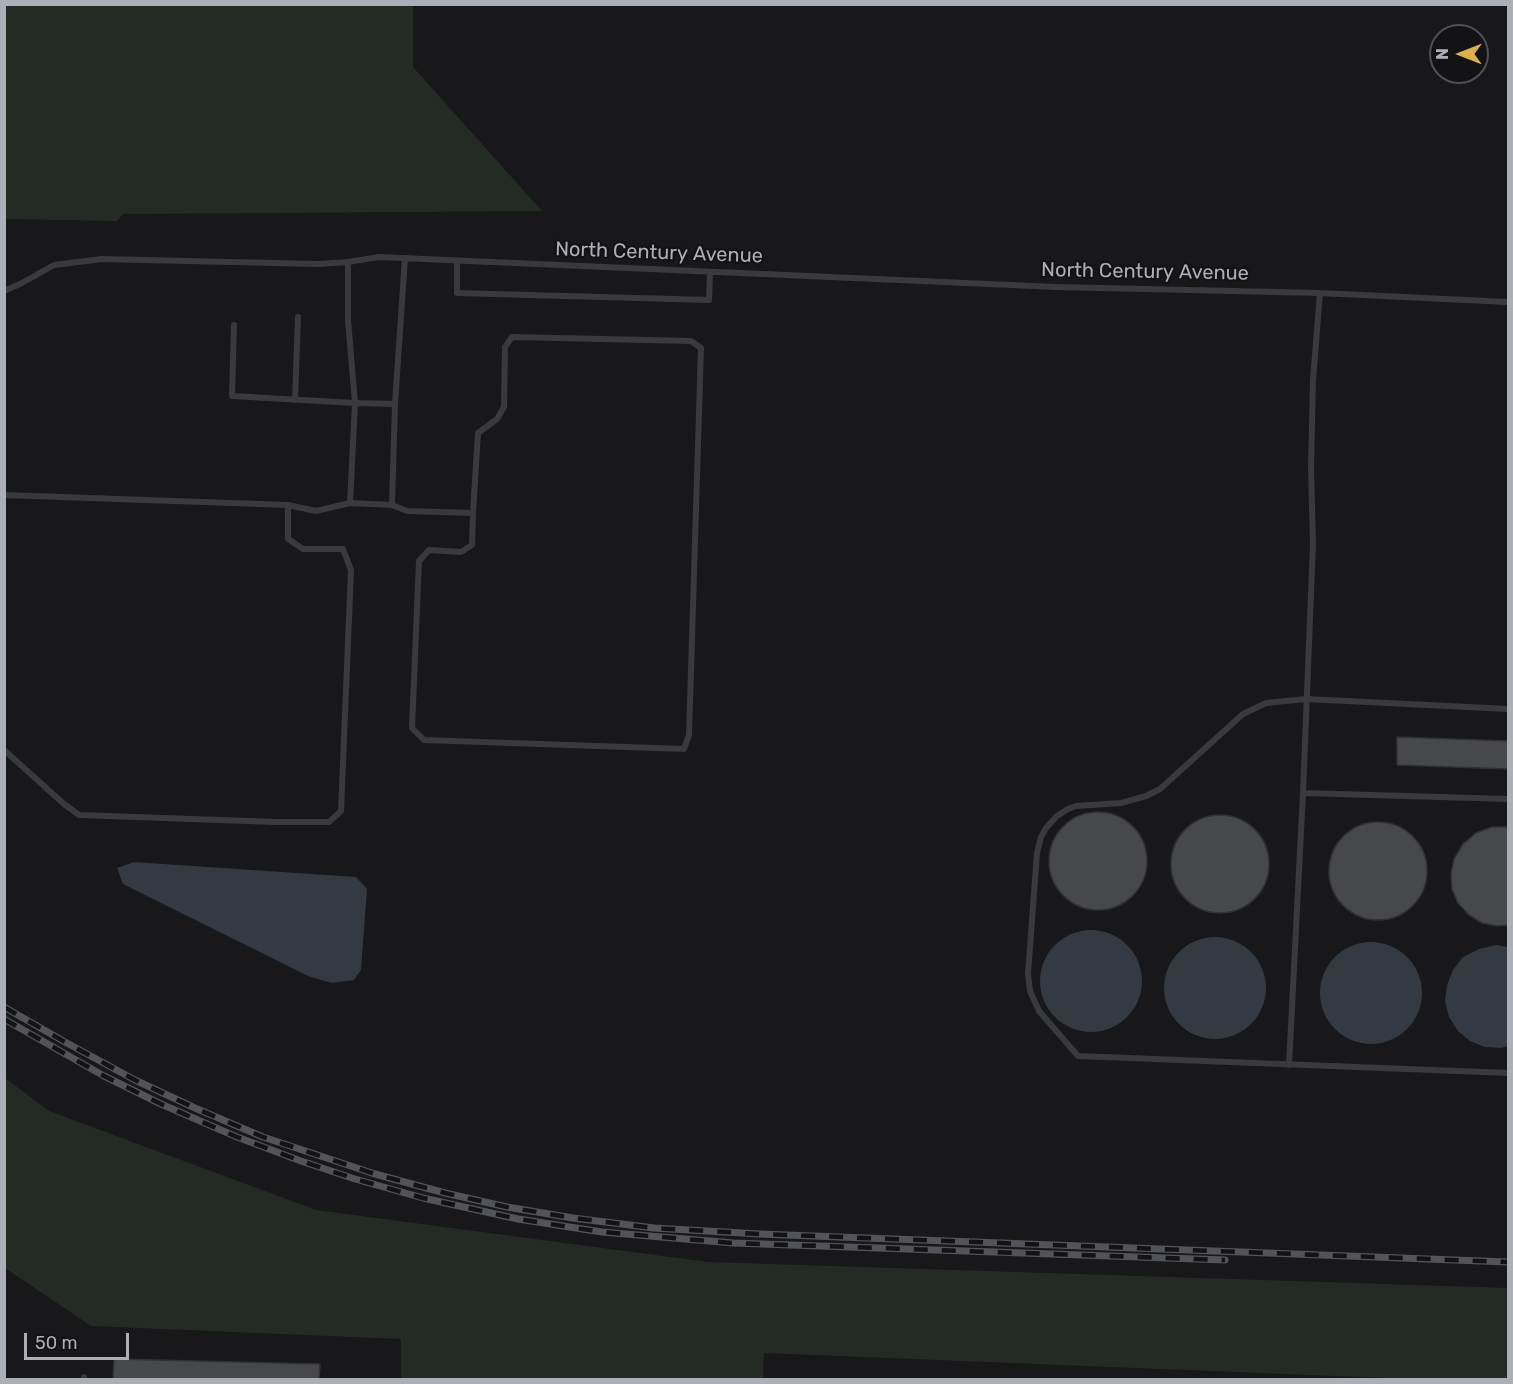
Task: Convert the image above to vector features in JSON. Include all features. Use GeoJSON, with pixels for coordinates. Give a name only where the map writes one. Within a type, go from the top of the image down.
{"type":"FeatureCollection","features":[{"type":"Feature","properties":{"kind":"lane","name":"North Century Avenue"},"geometry":{"type":"LineString","coordinates":[[4,291],[54,265],[102,259],[318,264],[379,257],[1056,287],[1320,293],[1509,302]]}},
{"type":"Feature","properties":{"kind":"lane"},"geometry":{"type":"LineString","coordinates":[[392,505],[395,404],[405,258]]}},
{"type":"Feature","properties":{"kind":"lane"},"geometry":{"type":"LineString","coordinates":[[457,261],[457,293],[709,300],[710,272]]}},
{"type":"Feature","properties":{"kind":"lane"},"geometry":{"type":"LineString","coordinates":[[348,262],[348,320],[355,403],[350,503]]}},
{"type":"Feature","properties":{"kind":"lane"},"geometry":{"type":"LineString","coordinates":[[1289,1065],[1313,544],[1311,468],[1313,380],[1320,293]]}},
{"type":"Feature","properties":{"kind":"lane"},"geometry":{"type":"LineString","coordinates":[[295,400],[298,317]]}},
{"type":"Feature","properties":{"kind":"lane"},"geometry":{"type":"LineString","coordinates":[[234,325],[232,396],[395,404]]}},
{"type":"Feature","properties":{"kind":"lane"},"geometry":{"type":"LineString","coordinates":[[512,337],[691,341],[701,348],[689,735],[684,749],[424,740],[412,728],[419,561],[429,550],[461,552],[472,545],[473,513],[478,433],[497,419],[504,407],[505,347],[512,337]]}},
{"type":"Feature","properties":{"kind":"lane"},"geometry":{"type":"LineString","coordinates":[[4,495],[288,505],[316,511],[350,503],[392,505],[407,511],[473,513]]}},
{"type":"Feature","properties":{"kind":"lane"},"geometry":{"type":"LineString","coordinates":[[4,750],[64,804],[79,814],[329,822],[341,811],[351,570],[343,549],[303,549],[288,539],[288,505]]}},
{"type":"Feature","properties":{"kind":"lane"},"geometry":{"type":"LineString","coordinates":[[1509,709],[1306,699],[1266,704],[1244,714],[1160,789],[1146,796],[1121,803],[1076,806],[1068,809],[1057,816],[1046,828],[1037,853],[1028,975],[1030,992],[1039,1011],[1078,1056],[1509,1073]]}},
{"type":"Feature","properties":{"kind":"lane"},"geometry":{"type":"LineString","coordinates":[[1303,793],[1509,799]]}},
{"type":"Feature","properties":{"kind":"shaded area"},"geometry":{"type":"Polygon","coordinates":[[[4,5],[413,5],[413,67],[542,211],[123,214],[117,221],[5,219],[4,5]]]}},
{"type":"Feature","properties":{"kind":"shaded area"},"geometry":{"type":"Polygon","coordinates":[[[134,862],[356,877],[367,889],[361,970],[354,980],[332,983],[308,976],[123,884],[117,868],[134,862]]]}},
{"type":"Feature","properties":{"kind":"shaded area"},"geometry":{"type":"Polygon","coordinates":[[[1091,930],[1110,934],[1127,945],[1138,962],[1142,981],[1138,1000],[1127,1017],[1110,1028],[1091,1032],[1072,1028],[1055,1017],[1044,1000],[1040,981],[1044,962],[1055,945],[1072,934],[1091,930]]]}},
{"type":"Feature","properties":{"kind":"shaded area"},"geometry":{"type":"Polygon","coordinates":[[[1215,937],[1234,941],[1251,952],[1262,969],[1266,988],[1262,1007],[1251,1024],[1234,1035],[1215,1039],[1196,1035],[1179,1024],[1168,1007],[1164,988],[1168,969],[1179,952],[1196,941],[1215,937]]]}},
{"type":"Feature","properties":{"kind":"shaded area"},"geometry":{"type":"Polygon","coordinates":[[[1371,942],[1390,946],[1407,957],[1418,974],[1422,993],[1418,1012],[1407,1029],[1390,1040],[1371,1044],[1352,1040],[1335,1029],[1324,1012],[1320,993],[1324,974],[1335,957],[1352,946],[1371,942]]]}},
{"type":"Feature","properties":{"kind":"shaded area"},"geometry":{"type":"Polygon","coordinates":[[[1496,945],[1508,947],[1508,1046],[1501,1048],[1485,1047],[1470,1041],[1458,1031],[1449,1017],[1445,1001],[1447,985],[1453,970],[1463,957],[1479,949],[1496,945]]]}},
{"type":"Feature","properties":{"kind":"shaded area"},"geometry":{"type":"Polygon","coordinates":[[[5,1078],[49,1111],[316,1210],[708,1262],[1508,1288],[1508,1379],[1410,1379],[764,1353],[763,1379],[401,1380],[401,1339],[91,1326],[5,1268],[5,1078]]]}},
{"type":"Feature","properties":{"kind":"building"},"geometry":{"type":"Polygon","coordinates":[[[1397,737],[1509,741],[1509,769],[1397,765],[1397,737]]]}},
{"type":"Feature","properties":{"kind":"building"},"geometry":{"type":"Polygon","coordinates":[[[1098,812],[1117,815],[1133,826],[1144,842],[1147,861],[1144,880],[1133,896],[1117,907],[1098,910],[1079,907],[1063,896],[1052,880],[1049,861],[1052,842],[1063,826],[1079,815],[1098,812]]]}},
{"type":"Feature","properties":{"kind":"building"},"geometry":{"type":"Polygon","coordinates":[[[1220,815],[1239,819],[1255,829],[1265,845],[1269,864],[1265,883],[1255,899],[1239,909],[1220,913],[1201,909],[1185,899],[1175,883],[1171,864],[1175,845],[1185,829],[1201,819],[1220,815]]]}},
{"type":"Feature","properties":{"kind":"building"},"geometry":{"type":"Polygon","coordinates":[[[1378,822],[1397,825],[1413,836],[1424,852],[1427,871],[1424,890],[1413,906],[1397,917],[1378,920],[1359,917],[1343,906],[1332,890],[1329,871],[1332,852],[1343,836],[1359,825],[1378,822]]]}},
{"type":"Feature","properties":{"kind":"building"},"geometry":{"type":"Polygon","coordinates":[[[1492,827],[1509,827],[1509,925],[1497,926],[1482,923],[1469,915],[1458,903],[1452,889],[1451,874],[1454,859],[1463,844],[1476,833],[1492,827]]]}},
{"type":"Feature","properties":{"kind":"building"},"geometry":{"type":"Polygon","coordinates":[[[114,1359],[320,1364],[319,1380],[113,1380],[114,1359]]]}},
{"type":"Feature","properties":{"kind":"railway"},"geometry":{"type":"LineString","coordinates":[[4,1007],[135,1080],[263,1137],[375,1174],[507,1207],[654,1228],[760,1234],[1508,1262]]}},
{"type":"Feature","properties":{"kind":"railway"},"geometry":{"type":"LineString","coordinates":[[4,1019],[104,1076],[237,1137],[355,1179],[423,1198],[518,1219],[602,1232],[733,1243],[1225,1260]]}}]}
